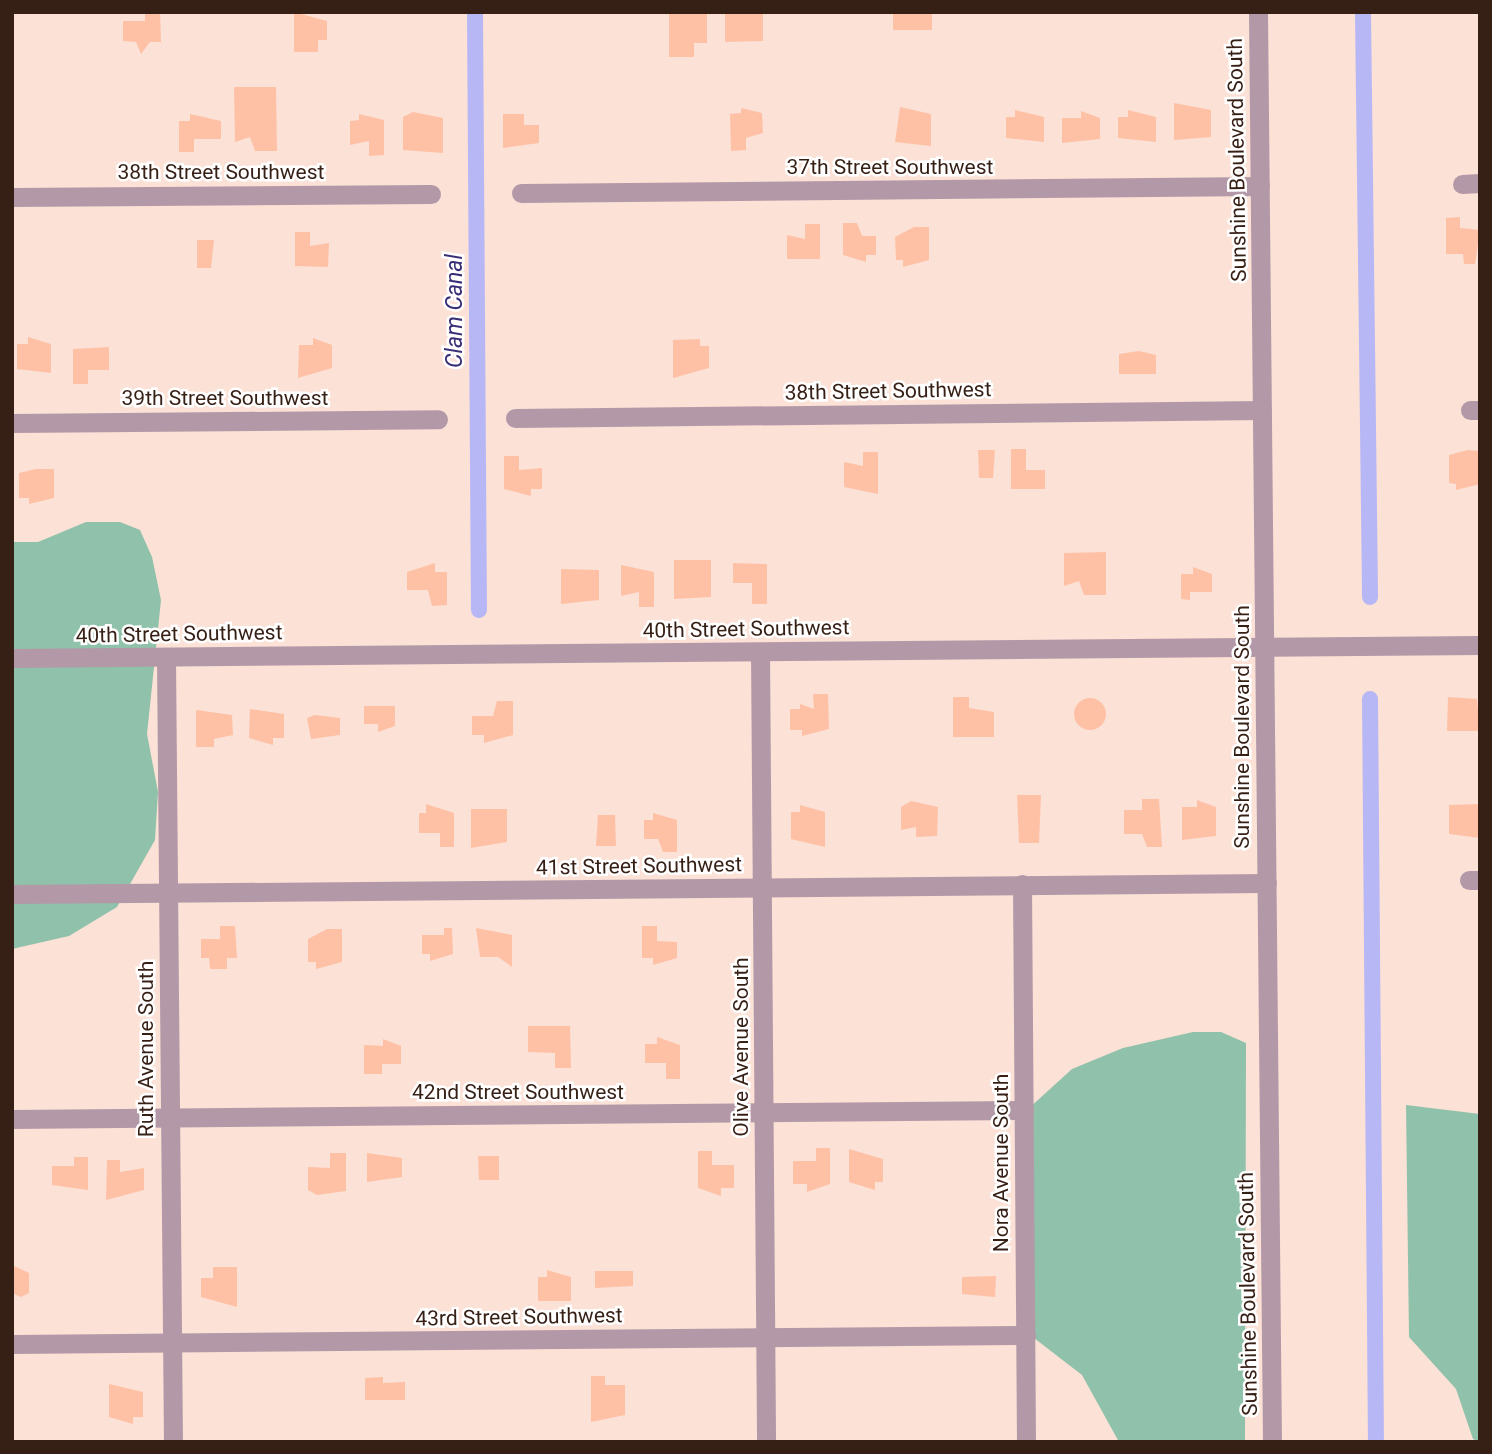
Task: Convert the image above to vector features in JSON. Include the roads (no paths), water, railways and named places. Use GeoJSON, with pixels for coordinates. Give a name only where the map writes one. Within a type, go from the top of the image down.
{"type":"FeatureCollection","features":[{"type":"Feature","properties":{"kind":"street","name":"Sunshine Boulevard South"},"geometry":{"type":"LineString","coordinates":[[1258,12],[1272,1442]]}},
{"type":"Feature","properties":{"kind":"street","name":"37th Street Southwest"},"geometry":{"type":"LineString","coordinates":[[521,193],[1260,186]]}},
{"type":"Feature","properties":{"kind":"street","name":"38th Street Southwest"},"geometry":{"type":"LineString","coordinates":[[12,197],[431,194]]}},
{"type":"Feature","properties":{"kind":"street","name":"38th Street Southwest"},"geometry":{"type":"LineString","coordinates":[[515,418],[1262,410]]}},
{"type":"Feature","properties":{"kind":"street","name":"39th Street Southwest"},"geometry":{"type":"LineString","coordinates":[[12,423],[438,419]]}},
{"type":"Feature","properties":{"kind":"street","name":"40th Street Southwest"},"geometry":{"type":"LineString","coordinates":[[12,658],[1480,645]]}},
{"type":"Feature","properties":{"kind":"street","name":"Olive Avenue South"},"geometry":{"type":"LineString","coordinates":[[760,652],[766,1442]]}},
{"type":"Feature","properties":{"kind":"street","name":"Ruth Avenue South"},"geometry":{"type":"LineString","coordinates":[[166,657],[173,1442]]}},
{"type":"Feature","properties":{"kind":"street","name":"41st Street Southwest"},"geometry":{"type":"LineString","coordinates":[[12,894],[1266,883]]}},
{"type":"Feature","properties":{"kind":"street","name":"Nora Avenue South"},"geometry":{"type":"LineString","coordinates":[[1022,884],[1026,1442]]}},
{"type":"Feature","properties":{"kind":"street","name":"42nd Street Southwest"},"geometry":{"type":"LineString","coordinates":[[12,1119],[1024,1110]]}},
{"type":"Feature","properties":{"kind":"street","name":"43rd Street Southwest"},"geometry":{"type":"LineString","coordinates":[[12,1344],[1026,1335]]}},
{"type":"Feature","properties":{"kind":"waterway","name":"Clam Canal"},"geometry":{"type":"LineString","coordinates":[[475,12],[479,610]]}},
{"type":"Feature","properties":{"kind":"waterway"},"geometry":{"type":"LineString","coordinates":[[1363,12],[1370,597]]}},
{"type":"Feature","properties":{"kind":"waterway"},"geometry":{"type":"LineString","coordinates":[[1370,699],[1376,1442]]}}]}
